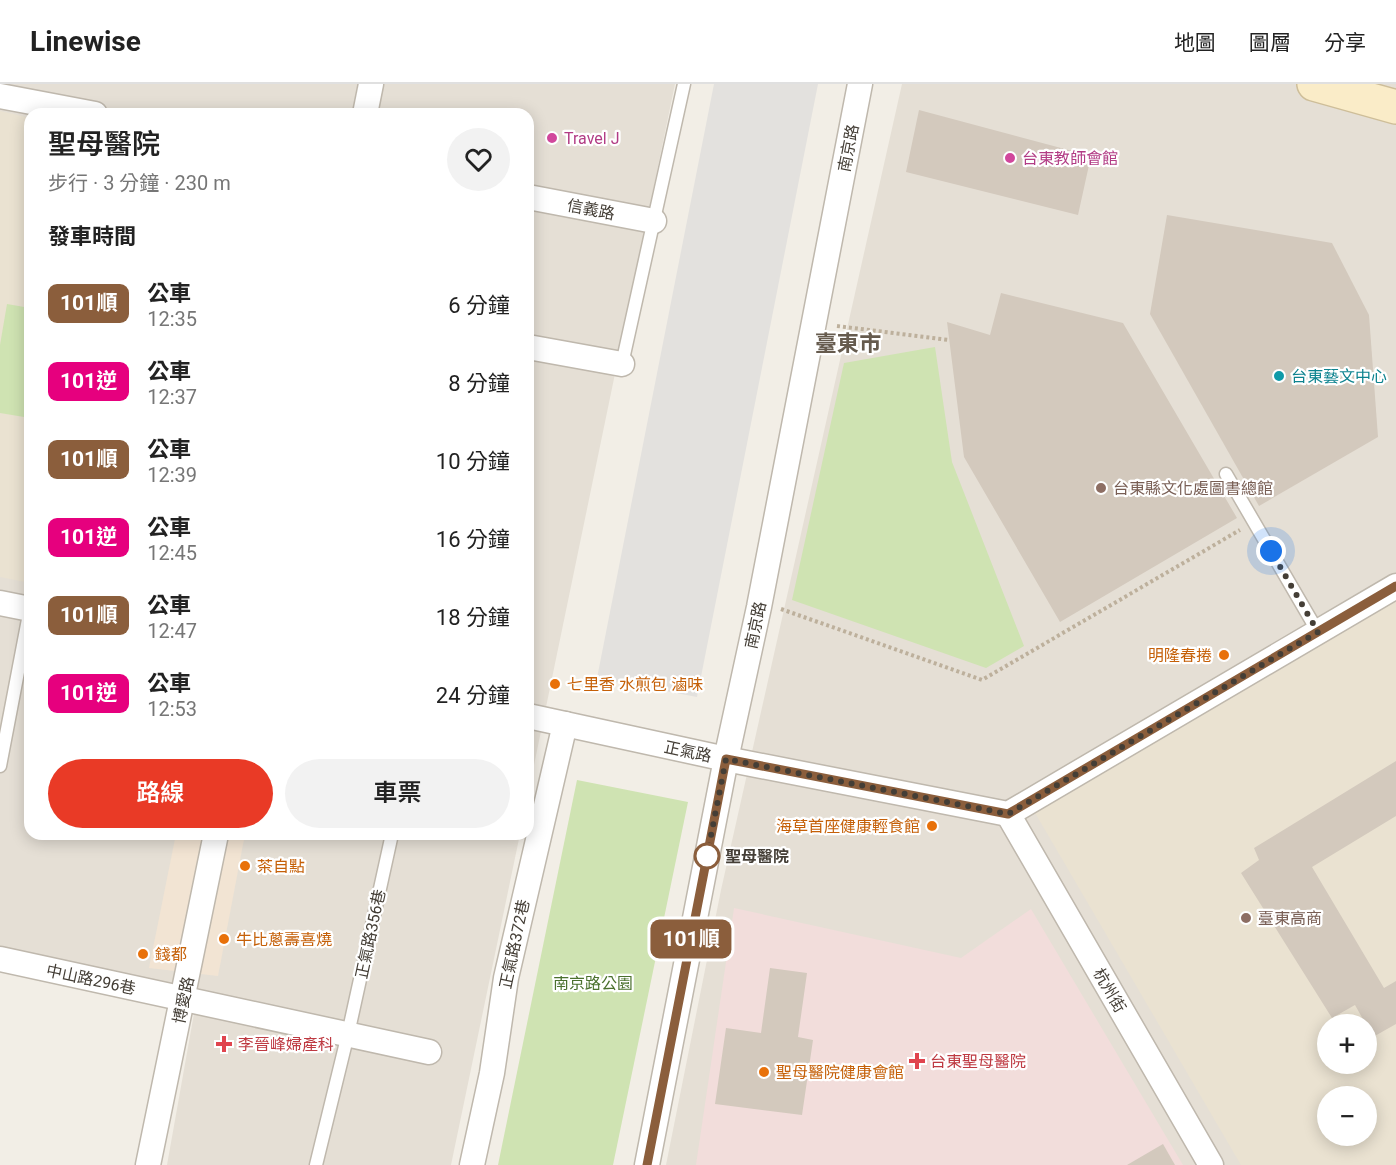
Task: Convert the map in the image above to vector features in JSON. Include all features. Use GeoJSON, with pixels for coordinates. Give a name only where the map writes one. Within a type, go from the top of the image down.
{"type":"FeatureCollection","features":[{"type":"Feature","properties":{"kind":"street"},"geometry":{"type":"LineString","coordinates":[[366,108],[370,84]]}},
{"type":"Feature","properties":{"kind":"street","name":"南京路"},"geometry":{"type":"LineString","coordinates":[[647,1165],[726,759],[759,607],[860,84]]}},
{"type":"Feature","properties":{"kind":"street"},"geometry":{"type":"LineString","coordinates":[[1314,84],[1396,107]]}},
{"type":"Feature","properties":{"kind":"street"},"geometry":{"type":"LineString","coordinates":[[0,96],[63,108]]}},
{"type":"Feature","properties":{"kind":"street","name":"信義路"},"geometry":{"type":"LineString","coordinates":[[534,198],[654,221]]}},
{"type":"Feature","properties":{"kind":"street"},"geometry":{"type":"LineString","coordinates":[[534,348],[622,364]]}},
{"type":"Feature","properties":{"kind":"street"},"geometry":{"type":"LineString","coordinates":[[1008,814],[1396,586]]}},
{"type":"Feature","properties":{"kind":"street"},"geometry":{"type":"LineString","coordinates":[[0,603],[24,608]]}},
{"type":"Feature","properties":{"kind":"street","name":"正氣路"},"geometry":{"type":"LineString","coordinates":[[534,717],[726,759],[1008,814]]}},
{"type":"Feature","properties":{"kind":"street","name":"正氣路372巷"},"geometry":{"type":"LineString","coordinates":[[472,1165],[492,1073],[506,978],[565,724]]}},
{"type":"Feature","properties":{"kind":"street","name":"杭州街"},"geometry":{"type":"LineString","coordinates":[[1008,814],[1211,1165]]}},
{"type":"Feature","properties":{"kind":"street","name":"博愛路"},"geometry":{"type":"LineString","coordinates":[[148,1165],[215,840]]}},
{"type":"Feature","properties":{"kind":"street","name":"中山路296巷"},"geometry":{"type":"LineString","coordinates":[[0,959],[429,1052]]}},
{"type":"Feature","properties":{"kind":"lane"},"geometry":{"type":"LineString","coordinates":[[622,364],[684,84]]}},
{"type":"Feature","properties":{"kind":"lane"},"geometry":{"type":"LineString","coordinates":[[1226,474],[1318,632]]}},
{"type":"Feature","properties":{"kind":"lane"},"geometry":{"type":"LineString","coordinates":[[0,766],[24,640]]}},
{"type":"Feature","properties":{"kind":"lane","name":"正氣路356巷"},"geometry":{"type":"LineString","coordinates":[[316,1165],[348,1034],[391,840]]}},
{"type":"Feature","properties":{"kind":"path"},"geometry":{"type":"LineString","coordinates":[[836,326],[949,340]]}},
{"type":"Feature","properties":{"kind":"path"},"geometry":{"type":"LineString","coordinates":[[780,609],[982,680],[1254,522]]}},
{"type":"Feature","properties":{"kind":"shaded area"},"geometry":{"type":"Polygon","coordinates":[[[0,84],[675,84],[534,765],[534,108],[24,108],[24,840],[519,840],[451,1165],[167,1165],[198,991],[0,946],[0,84]]]}},
{"type":"Feature","properties":{"kind":"shaded area"},"geometry":{"type":"Polygon","coordinates":[[[714,84],[818,84],[697,697],[597,678],[714,84]]]}},
{"type":"Feature","properties":{"kind":"shaded area"},"geometry":{"type":"Polygon","coordinates":[[[902,84],[1396,84],[1396,1165],[666,1165],[721,890],[902,84]]]}},
{"type":"Feature","properties":{"kind":"shaded area"},"geometry":{"type":"Polygon","coordinates":[[[0,111],[24,117],[24,582],[0,577],[0,111]]]}},
{"type":"Feature","properties":{"kind":"shaded area","name":"臺東高商"},"geometry":{"type":"Polygon","coordinates":[[[1396,599],[1396,1165],[1241,1165],[1034,811],[1396,599]]]}},
{"type":"Feature","properties":{"kind":"shaded area"},"geometry":{"type":"Polygon","coordinates":[[[175,840],[244,840],[218,976],[149,968],[175,840]]]}},
{"type":"Feature","properties":{"kind":"shaded area","name":"台東聖母醫院"},"geometry":{"type":"Polygon","coordinates":[[[734,908],[961,958],[1031,909],[1183,1165],[696,1165],[734,908]]]}},
{"type":"Feature","properties":{"kind":"green space"},"geometry":{"type":"Polygon","coordinates":[[[7,304],[24,307],[24,417],[0,413],[0,345],[7,304]]]}},
{"type":"Feature","properties":{"kind":"green space"},"geometry":{"type":"Polygon","coordinates":[[[935,347],[952,462],[1024,646],[986,668],[792,600],[844,363],[935,347]]]}},
{"type":"Feature","properties":{"kind":"green space","name":"南京路公園"},"geometry":{"type":"Polygon","coordinates":[[[577,780],[688,802],[613,1165],[498,1165],[577,780]]]}},
{"type":"Feature","properties":{"kind":"building"},"geometry":{"type":"Polygon","coordinates":[[[919,110],[1091,156],[1078,215],[906,172],[919,110]]]}},
{"type":"Feature","properties":{"kind":"building","name":"台東藝文中心"},"geometry":{"type":"Polygon","coordinates":[[[1167,215],[1332,243],[1369,315],[1378,437],[1259,506],[1150,314],[1167,215]]]}},
{"type":"Feature","properties":{"kind":"building","name":"台東縣文化處圖書總館"},"geometry":{"type":"Polygon","coordinates":[[[1001,293],[1123,323],[1237,518],[1060,622],[964,457],[947,322],[990,335],[1001,293]]]}},
{"type":"Feature","properties":{"kind":"building"},"geometry":{"type":"Polygon","coordinates":[[[1396,761],[1396,816],[1312,867],[1384,988],[1396,981],[1396,1024],[1377,1035],[1377,1014],[1360,1014],[1355,1005],[1339,1014],[1329,1014],[1241,873],[1259,860],[1254,848],[1396,761]]]}},
{"type":"Feature","properties":{"kind":"building","name":"聖母醫院健康會館"},"geometry":{"type":"Polygon","coordinates":[[[770,968],[807,973],[798,1037],[813,1040],[802,1115],[715,1104],[726,1028],[761,1033],[770,968]]]}},
{"type":"Feature","properties":{"kind":"building"},"geometry":{"type":"Polygon","coordinates":[[[1163,1144],[1175,1165],[1127,1165],[1163,1144]]]}},
{"type":"Feature","properties":{"kind":"bus line","name":"101順"},"geometry":{"type":"LineString","coordinates":[[647,1165],[726,759],[1008,814],[1396,586]]}},
{"type":"Feature","properties":{"kind":"place","name":"Travel J"},"geometry":{"type":"Point","coordinates":[552,138]}},
{"type":"Feature","properties":{"kind":"place","name":"台東教師會館"},"geometry":{"type":"Point","coordinates":[1010,158]}},
{"type":"Feature","properties":{"kind":"place","name":"台東藝文中心"},"geometry":{"type":"Point","coordinates":[1279,376]}},
{"type":"Feature","properties":{"kind":"place","name":"台東縣文化處圖書總館"},"geometry":{"type":"Point","coordinates":[1101,488]}},
{"type":"Feature","properties":{"kind":"place","name":"明隆春捲"},"geometry":{"type":"Point","coordinates":[1224,655]}},
{"type":"Feature","properties":{"kind":"place","name":"七里香 水煎包 滷味"},"geometry":{"type":"Point","coordinates":[555,684]}},
{"type":"Feature","properties":{"kind":"place","name":"海草首座健康輕食館"},"geometry":{"type":"Point","coordinates":[932,826]}},
{"type":"Feature","properties":{"kind":"place","name":"聖母醫院"},"geometry":{"type":"Point","coordinates":[707,856]}},
{"type":"Feature","properties":{"kind":"place","name":"茶自點"},"geometry":{"type":"Point","coordinates":[245,866]}},
{"type":"Feature","properties":{"kind":"place","name":"臺東高商"},"geometry":{"type":"Point","coordinates":[1246,918]}},
{"type":"Feature","properties":{"kind":"place","name":"牛比蔥壽喜燒"},"geometry":{"type":"Point","coordinates":[224,939]}},
{"type":"Feature","properties":{"kind":"place","name":"錢都"},"geometry":{"type":"Point","coordinates":[143,954]}},
{"type":"Feature","properties":{"kind":"place","name":"李晉峰婦產科"},"geometry":{"type":"Point","coordinates":[224,1044]}},
{"type":"Feature","properties":{"kind":"place","name":"台東聖母醫院"},"geometry":{"type":"Point","coordinates":[917,1061]}},
{"type":"Feature","properties":{"kind":"place","name":"聖母醫院健康會館"},"geometry":{"type":"Point","coordinates":[764,1072]}},
{"type":"Feature","properties":{"kind":"district","name":"臺東市"},"geometry":{"type":"Point","coordinates":[848,343]}},
{"type":"Feature","properties":{"kind":"route"},"geometry":{"type":"LineString","coordinates":[[707,856],[726,759],[1008,814],[1318,632],[1271,551]]}}]}
